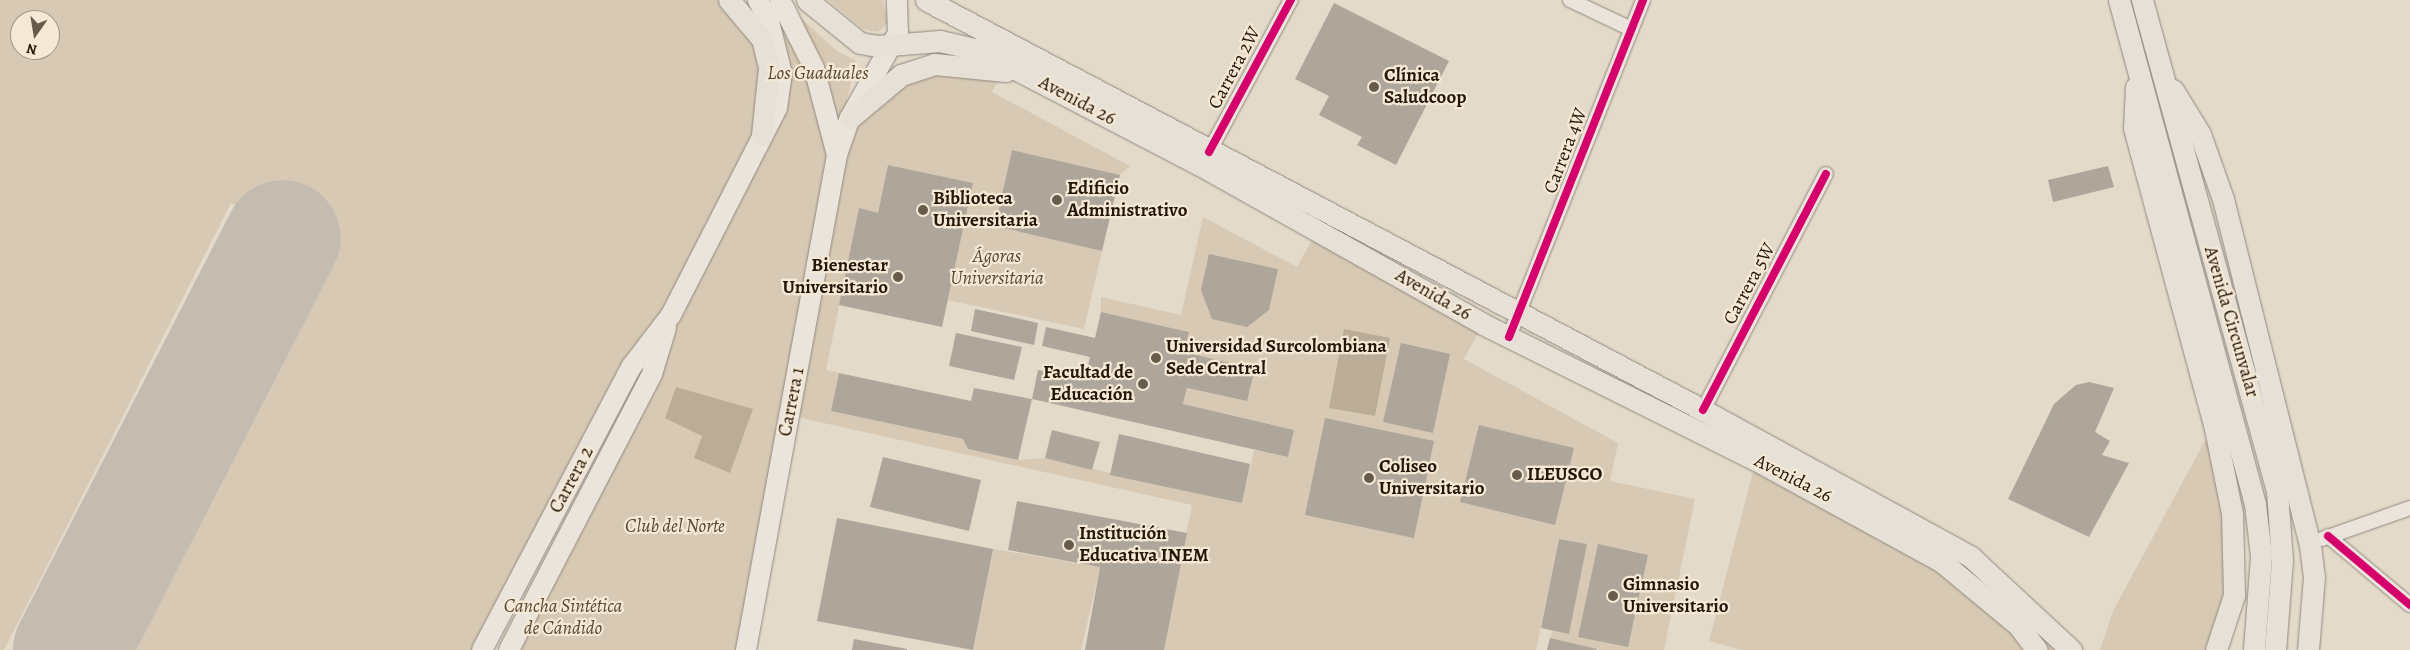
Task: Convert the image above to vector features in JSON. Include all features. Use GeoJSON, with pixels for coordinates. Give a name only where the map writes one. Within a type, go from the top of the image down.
{"type":"FeatureCollection","features":[{"type":"Feature","properties":{"kind":"main road"},"geometry":{"type":"LineString","coordinates":[[729,0],[762,39],[769,68],[762,136]]}},
{"type":"Feature","properties":{"kind":"main road","name":"Carrera 2"},"geometry":{"type":"LineString","coordinates":[[509,650],[652,374],[671,315],[777,108],[782,74],[769,21],[758,0]]}},
{"type":"Feature","properties":{"kind":"main road"},"geometry":{"type":"LineString","coordinates":[[780,0],[814,68],[837,155]]}},
{"type":"Feature","properties":{"kind":"main road","name":"Avenida 26"},"geometry":{"type":"LineString","coordinates":[[807,0],[860,43],[893,45],[940,41],[962,44],[1031,76],[1510,337],[1848,508],[1942,562],[2018,625],[2037,650]]}},
{"type":"Feature","properties":{"kind":"main road","name":"Carrera 1"},"geometry":{"type":"LineString","coordinates":[[746,650],[837,155],[850,118],[893,45],[901,20],[897,0]]}},
{"type":"Feature","properties":{"kind":"main road","name":"Avenida 26"},"geometry":{"type":"LineString","coordinates":[[926,0],[1208,152],[1703,410],[1971,557],[2071,650]]}},
{"type":"Feature","properties":{"kind":"main road","name":"Avenida Circunvalar"},"geometry":{"type":"LineString","coordinates":[[2119,0],[2255,504],[2260,556],[2254,650]]}},
{"type":"Feature","properties":{"kind":"main road","name":"Avenida Circunvalar"},"geometry":{"type":"LineString","coordinates":[[2142,0],[2277,492],[2282,560],[2275,650]]}},
{"type":"Feature","properties":{"kind":"main road"},"geometry":{"type":"LineString","coordinates":[[850,118],[894,80],[934,64],[961,64],[1031,76]]}},
{"type":"Feature","properties":{"kind":"main road"},"geometry":{"type":"LineString","coordinates":[[2159,66],[2200,134],[2223,199],[2319,540],[2308,650]]}},
{"type":"Feature","properties":{"kind":"main road"},"geometry":{"type":"LineString","coordinates":[[2137,70],[2134,128],[2214,424],[2232,513],[2234,595],[2216,650]]}},
{"type":"Feature","properties":{"kind":"main road","name":"Carrera 2"},"geometry":{"type":"LineString","coordinates":[[482,650],[632,366],[671,315]]}},
{"type":"Feature","properties":{"kind":"street","name":"Carrera 2W"},"geometry":{"type":"LineString","coordinates":[[1208,152],[1291,0]]}},
{"type":"Feature","properties":{"kind":"street"},"geometry":{"type":"LineString","coordinates":[[1570,0],[1631,29]]}},
{"type":"Feature","properties":{"kind":"street","name":"Carrera 4W"},"geometry":{"type":"LineString","coordinates":[[1510,337],[1643,0]]}},
{"type":"Feature","properties":{"kind":"street","name":"Carrera 5W"},"geometry":{"type":"LineString","coordinates":[[1703,410],[1826,174]]}},
{"type":"Feature","properties":{"kind":"street"},"geometry":{"type":"LineString","coordinates":[[2319,540],[2410,508]]}},
{"type":"Feature","properties":{"kind":"street"},"geometry":{"type":"LineString","coordinates":[[2319,540],[2410,606]]}},
{"type":"Feature","properties":{"kind":"green space"},"geometry":{"type":"Polygon","coordinates":[[[0,0],[729,0],[762,39],[762,135],[783,119],[788,99],[775,32],[748,0],[781,0],[837,51],[856,61],[835,151],[875,97],[903,78],[1007,64],[992,92],[1130,166],[1120,175],[1012,150],[995,226],[1102,251],[1084,329],[948,300],[973,183],[888,165],[878,213],[859,209],[826,370],[839,373],[831,411],[963,439],[968,449],[1018,460],[1045,458],[1242,503],[1254,450],[1288,457],[1294,430],[1183,404],[1187,388],[1247,401],[1255,369],[1184,352],[1189,332],[1101,312],[1101,297],[1181,315],[1203,217],[1297,267],[1318,229],[1483,324],[1464,359],[1618,443],[1610,481],[1695,499],[1664,650],[1600,650],[1550,638],[1586,544],[1559,539],[1536,650],[1163,650],[1192,505],[792,416],[746,650],[510,650],[744,171],[482,650],[136,650],[336,261],[231,203],[4,650],[0,650],[0,0]]]}},
{"type":"Feature","properties":{"kind":"green space"},"geometry":{"type":"Polygon","coordinates":[[[828,0],[883,0],[888,23],[878,32],[863,29],[828,0]]]}},
{"type":"Feature","properties":{"kind":"green space"},"geometry":{"type":"Polygon","coordinates":[[[2214,424],[2235,558],[2215,650],[2100,650],[2113,611],[2214,424]]]}},
{"type":"Feature","properties":{"kind":"green space"},"geometry":{"type":"Polygon","coordinates":[[[1756,460],[2069,650],[1742,650],[1709,641],[1756,460]]]}},
{"type":"Feature","properties":{"kind":"green space"},"geometry":{"type":"Polygon","coordinates":[[[993,549],[1100,567],[1081,650],[973,650],[993,549]]]}},
{"type":"Feature","properties":{"kind":"shaded area"},"geometry":{"type":"Polygon","coordinates":[[[1344,329],[1390,338],[1375,416],[1329,408],[1344,329]]]}},
{"type":"Feature","properties":{"kind":"shaded area"},"geometry":{"type":"Polygon","coordinates":[[[676,387],[753,409],[730,473],[694,458],[702,436],[665,418],[676,387]]]}},
{"type":"Feature","properties":{"kind":"building","name":"Clínica Saludcoop"},"geometry":{"type":"Polygon","coordinates":[[[1334,3],[1449,61],[1396,165],[1357,145],[1362,137],[1319,115],[1329,96],[1295,79],[1334,3]]]}},
{"type":"Feature","properties":{"kind":"building","name":"Edificio Administrativo"},"geometry":{"type":"Polygon","coordinates":[[[1012,150],[1120,175],[1102,251],[995,226],[1012,150]]]}},
{"type":"Feature","properties":{"kind":"building"},"geometry":{"type":"Polygon","coordinates":[[[888,165],[973,183],[942,327],[839,305],[859,208],[878,213],[888,165]]]}},
{"type":"Feature","properties":{"kind":"building"},"geometry":{"type":"Polygon","coordinates":[[[2108,166],[2114,187],[2053,202],[2048,180],[2108,166]]]}},
{"type":"Feature","properties":{"kind":"building"},"geometry":{"type":"Polygon","coordinates":[[[1209,254],[1278,269],[1269,310],[1247,327],[1212,319],[1201,290],[1209,254]]]}},
{"type":"Feature","properties":{"kind":"building"},"geometry":{"type":"Polygon","coordinates":[[[975,309],[1038,323],[1034,345],[971,331],[975,309]]]}},
{"type":"Feature","properties":{"kind":"building","name":"Facultad de Educación"},"geometry":{"type":"Polygon","coordinates":[[[1101,312],[1189,332],[1184,352],[1255,369],[1247,401],[1187,388],[1183,404],[1294,430],[1288,457],[1032,399],[1038,370],[1084,380],[1090,357],[1042,346],[1046,327],[1095,338],[1101,312]]]}},
{"type":"Feature","properties":{"kind":"building"},"geometry":{"type":"Polygon","coordinates":[[[956,333],[1022,347],[1014,380],[949,366],[956,333]]]}},
{"type":"Feature","properties":{"kind":"building"},"geometry":{"type":"Polygon","coordinates":[[[1401,343],[1450,354],[1433,433],[1383,422],[1401,343]]]}},
{"type":"Feature","properties":{"kind":"building"},"geometry":{"type":"Polygon","coordinates":[[[839,373],[971,401],[974,388],[1032,399],[1018,460],[968,449],[963,439],[831,411],[839,373]]]}},
{"type":"Feature","properties":{"kind":"building"},"geometry":{"type":"Polygon","coordinates":[[[2089,382],[2114,388],[2095,432],[2110,441],[2102,455],[2129,463],[2089,537],[2008,499],[2054,404],[2076,385],[2089,382]]]}},
{"type":"Feature","properties":{"kind":"building","name":"Coliseo Universitario"},"geometry":{"type":"Polygon","coordinates":[[[1325,418],[1434,441],[1414,538],[1305,515],[1325,418]]]}},
{"type":"Feature","properties":{"kind":"building","name":"ILEUSCO"},"geometry":{"type":"Polygon","coordinates":[[[1479,425],[1574,448],[1555,525],[1460,502],[1479,425]]]}},
{"type":"Feature","properties":{"kind":"building"},"geometry":{"type":"Polygon","coordinates":[[[1052,430],[1100,442],[1092,470],[1045,458],[1052,430]]]}},
{"type":"Feature","properties":{"kind":"building"},"geometry":{"type":"Polygon","coordinates":[[[1119,434],[1250,464],[1242,503],[1110,475],[1119,434]]]}},
{"type":"Feature","properties":{"kind":"building"},"geometry":{"type":"Polygon","coordinates":[[[883,457],[981,480],[969,531],[870,507],[883,457]]]}},
{"type":"Feature","properties":{"kind":"building"},"geometry":{"type":"Polygon","coordinates":[[[1017,501],[1187,533],[1164,650],[1085,650],[1100,567],[1008,550],[1017,501]]]}},
{"type":"Feature","properties":{"kind":"building"},"geometry":{"type":"Polygon","coordinates":[[[837,518],[993,549],[973,650],[817,621],[837,518]]]}},
{"type":"Feature","properties":{"kind":"building"},"geometry":{"type":"Polygon","coordinates":[[[1559,539],[1587,544],[1569,634],[1541,628],[1559,539]]]}},
{"type":"Feature","properties":{"kind":"building","name":"Gimnasio Universitario"},"geometry":{"type":"Polygon","coordinates":[[[1598,544],[1648,555],[1628,647],[1578,637],[1598,544]]]}},
{"type":"Feature","properties":{"kind":"building"},"geometry":{"type":"Polygon","coordinates":[[[1550,638],[1597,649],[1597,650],[1547,650],[1550,638]]]}},
{"type":"Feature","properties":{"kind":"building"},"geometry":{"type":"Polygon","coordinates":[[[854,639],[907,649],[907,650],[852,650],[854,639]]]}},
{"type":"Feature","properties":{"kind":"runway"},"geometry":{"type":"LineString","coordinates":[[71,650],[283,238]]}},
{"type":"Feature","properties":{"kind":"cycle path"},"geometry":{"type":"LineString","coordinates":[[1209,152],[1291,0]]}},
{"type":"Feature","properties":{"kind":"cycle path"},"geometry":{"type":"LineString","coordinates":[[1509,337],[1643,0]]}},
{"type":"Feature","properties":{"kind":"cycle path"},"geometry":{"type":"LineString","coordinates":[[1703,410],[1826,174]]}},
{"type":"Feature","properties":{"kind":"cycle path"},"geometry":{"type":"LineString","coordinates":[[2328,536],[2410,605]]}},
{"type":"Feature","properties":{"kind":"place","name":"Clínica Saludcoop"},"geometry":{"type":"Point","coordinates":[1374,87]}},
{"type":"Feature","properties":{"kind":"place","name":"Edificio Administrativo"},"geometry":{"type":"Point","coordinates":[1057,200]}},
{"type":"Feature","properties":{"kind":"place","name":"Biblioteca Universitaria"},"geometry":{"type":"Point","coordinates":[923,210]}},
{"type":"Feature","properties":{"kind":"place","name":"Bienestar Universitario"},"geometry":{"type":"Point","coordinates":[898,277]}},
{"type":"Feature","properties":{"kind":"place","name":"Universidad Surcolombiana Sede Central"},"geometry":{"type":"Point","coordinates":[1156,358]}},
{"type":"Feature","properties":{"kind":"place","name":"Facultad de Educación"},"geometry":{"type":"Point","coordinates":[1143,384]}},
{"type":"Feature","properties":{"kind":"place","name":"ILEUSCO"},"geometry":{"type":"Point","coordinates":[1517,475]}},
{"type":"Feature","properties":{"kind":"place","name":"Coliseo Universitario"},"geometry":{"type":"Point","coordinates":[1369,478]}},
{"type":"Feature","properties":{"kind":"place","name":"Institución Educativa INEM"},"geometry":{"type":"Point","coordinates":[1069,545]}},
{"type":"Feature","properties":{"kind":"place","name":"Gimnasio Universitario"},"geometry":{"type":"Point","coordinates":[1613,596]}},
{"type":"Feature","properties":{"kind":"park label","name":"Los Guaduales"},"geometry":{"type":"Point","coordinates":[818,74]}},
{"type":"Feature","properties":{"kind":"park label","name":"Ágoras Universitaria"},"geometry":{"type":"Point","coordinates":[997,268]}},
{"type":"Feature","properties":{"kind":"park label","name":"Club del Norte"},"geometry":{"type":"Point","coordinates":[675,527]}},
{"type":"Feature","properties":{"kind":"park label","name":"Cancha Sintética de Cándido"},"geometry":{"type":"Point","coordinates":[563,618]}}]}
